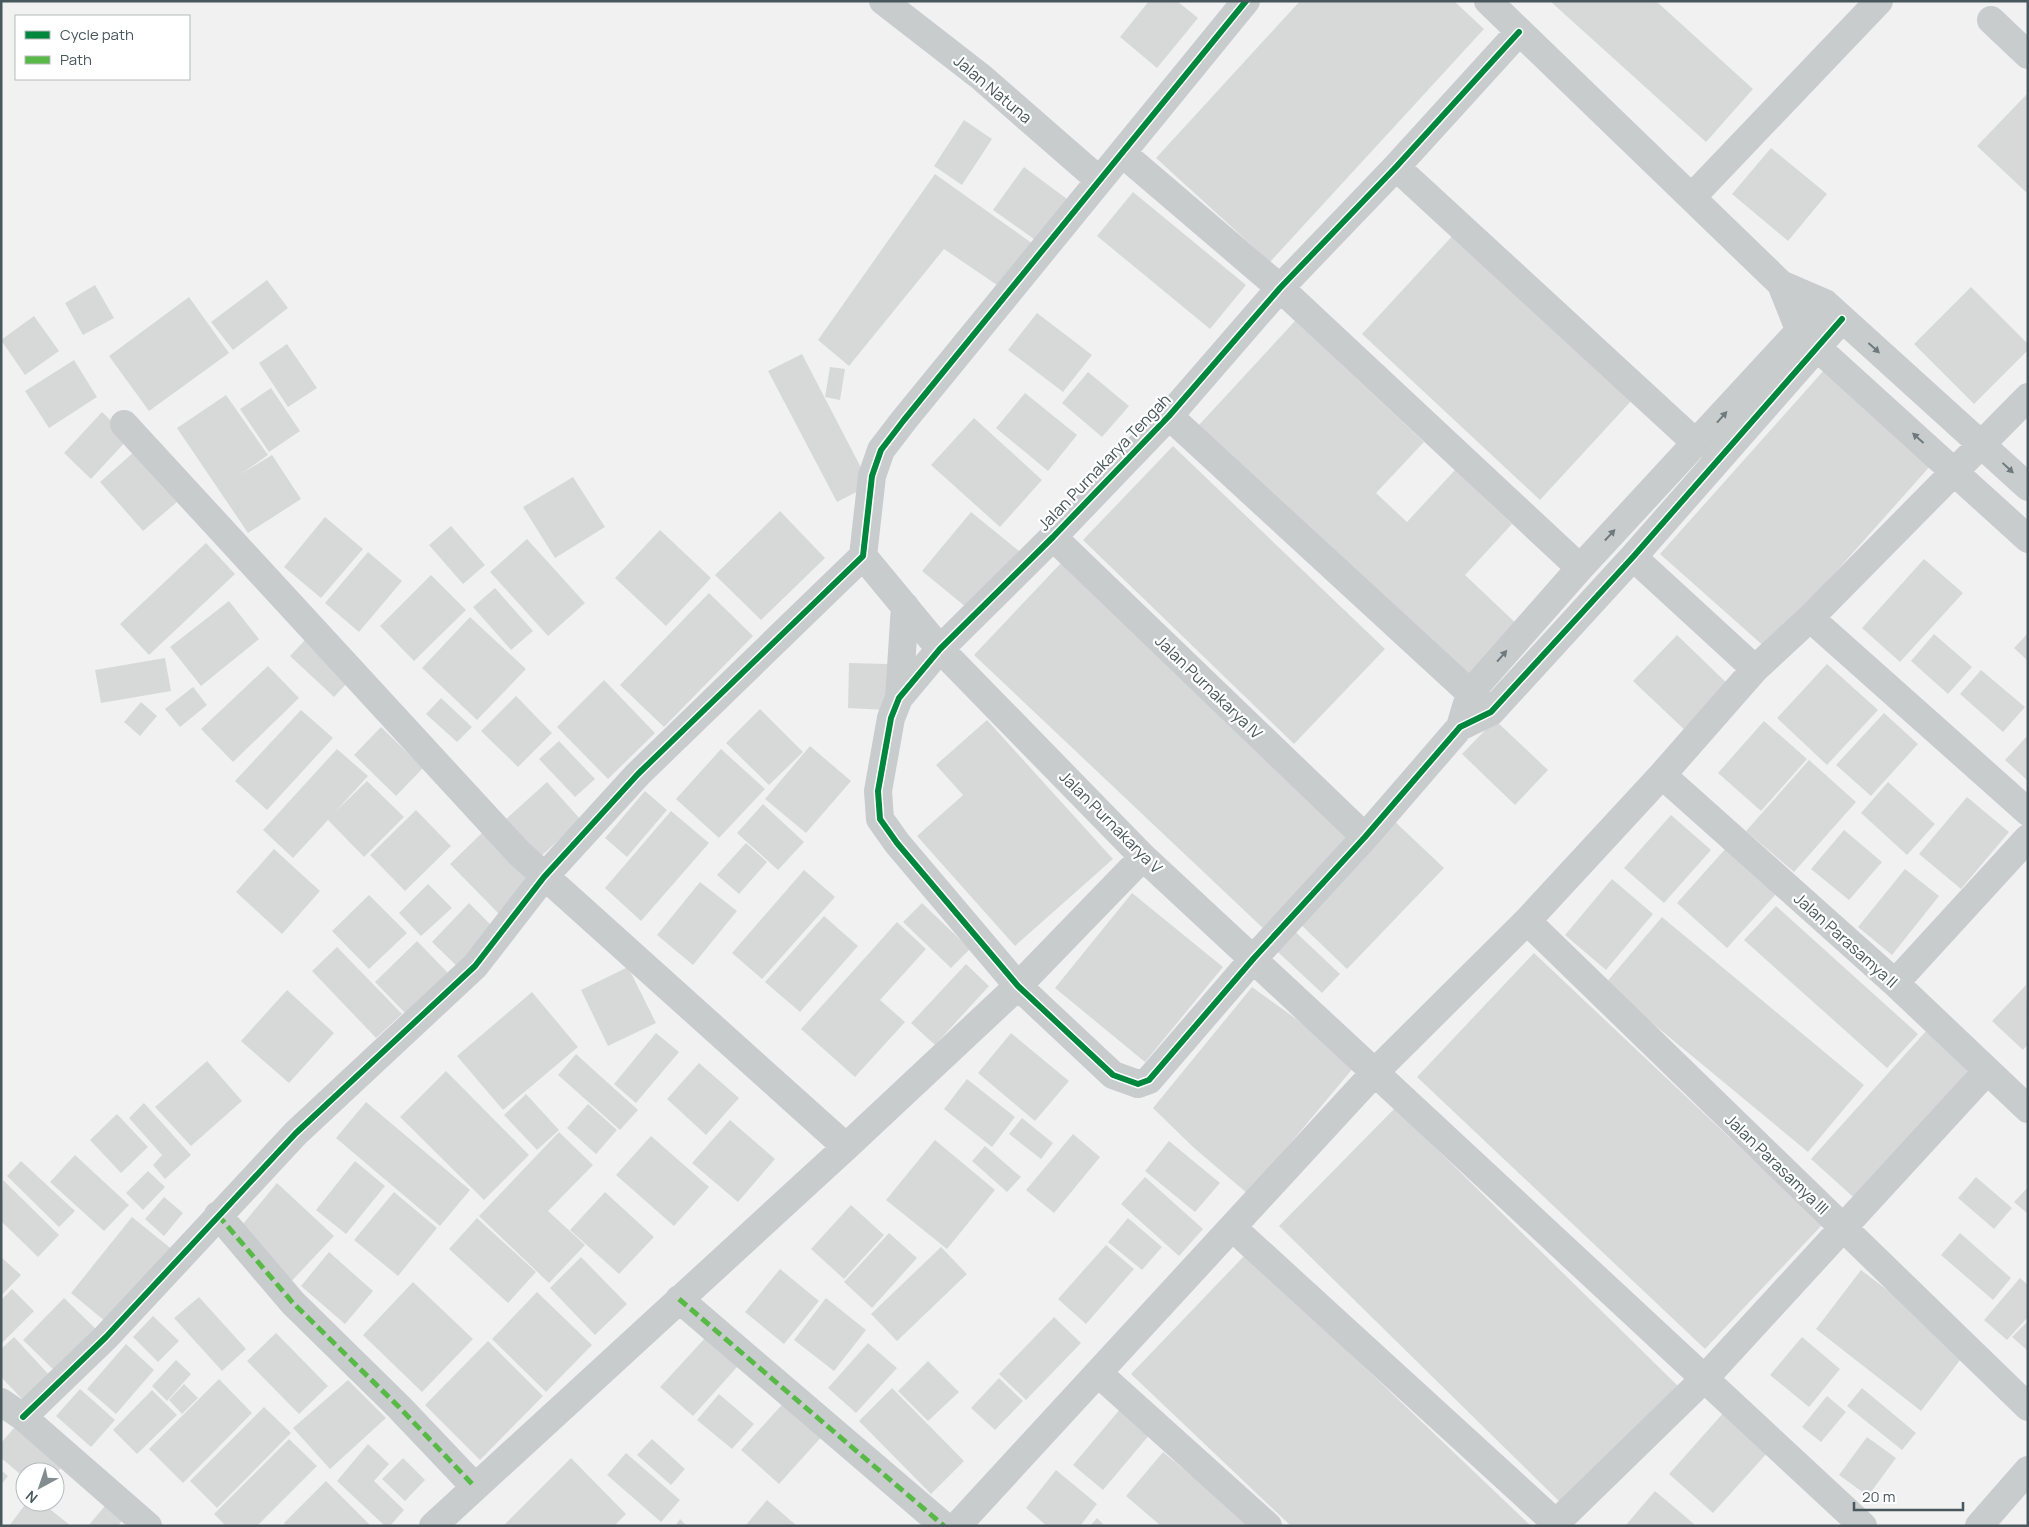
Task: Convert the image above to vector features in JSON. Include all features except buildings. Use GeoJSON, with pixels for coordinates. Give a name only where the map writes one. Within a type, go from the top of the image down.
{"type":"FeatureCollection","features":[{"type":"Feature","properties":{"kind":"street","name":"Jalan Natuna"},"geometry":{"type":"LineString","coordinates":[[884,1],[981,77],[1099,180]]}},
{"type":"Feature","properties":{"kind":"street"},"geometry":{"type":"LineString","coordinates":[[148,1526],[12,1409],[106,1337],[296,1133],[475,966],[544,876],[638,774],[863,556],[872,476],[881,450],[1246,1]]}},
{"type":"Feature","properties":{"kind":"street"},"geometry":{"type":"LineString","coordinates":[[1488,1],[1781,284],[1833,311],[2028,486]]}},
{"type":"Feature","properties":{"kind":"street"},"geometry":{"type":"LineString","coordinates":[[1692,197],[1879,1]]}},
{"type":"Feature","properties":{"kind":"street"},"geometry":{"type":"LineString","coordinates":[[1991,20],[2028,55]]}},
{"type":"Feature","properties":{"kind":"street","name":"Jalan Purnakarya Tengah"},"geometry":{"type":"LineString","coordinates":[[899,698],[940,649],[1169,416],[1280,288],[1396,167],[1519,32]]}},
{"type":"Feature","properties":{"kind":"street"},"geometry":{"type":"LineString","coordinates":[[1122,153],[1280,288],[1580,568]]}},
{"type":"Feature","properties":{"kind":"street"},"geometry":{"type":"LineString","coordinates":[[1396,167],[1697,444]]}},
{"type":"Feature","properties":{"kind":"street"},"geometry":{"type":"LineString","coordinates":[[1781,284],[1808,339],[2028,539]]}},
{"type":"Feature","properties":{"kind":"street"},"geometry":{"type":"LineString","coordinates":[[905,606],[899,698],[891,718],[878,791],[880,819],[897,843],[1018,986],[1113,1075],[1138,1084],[1149,1080],[1254,958],[1365,837],[1460,728],[1491,712],[1633,557],[1808,339],[1833,311]]}},
{"type":"Feature","properties":{"kind":"street"},"geometry":{"type":"LineString","coordinates":[[1460,728],[1470,693],[1580,568],[1697,444],[1808,339]]}},
{"type":"Feature","properties":{"kind":"street"},"geometry":{"type":"LineString","coordinates":[[957,1526],[1376,1071],[1527,921],[1662,775],[1755,669],[1810,618],[2028,397]]}},
{"type":"Feature","properties":{"kind":"street"},"geometry":{"type":"LineString","coordinates":[[1169,416],[1491,712]]}},
{"type":"Feature","properties":{"kind":"street"},"geometry":{"type":"LineString","coordinates":[[124,424],[519,853],[846,1147]]}},
{"type":"Feature","properties":{"kind":"street","name":"Jalan Purnakarya IV"},"geometry":{"type":"LineString","coordinates":[[1052,537],[1365,837]]}},
{"type":"Feature","properties":{"kind":"street","name":"Jalan Purnakarya V"},"geometry":{"type":"LineString","coordinates":[[863,556],[940,649],[1143,857],[1376,1071],[1863,1526]]}},
{"type":"Feature","properties":{"kind":"street"},"geometry":{"type":"LineString","coordinates":[[1633,557],[1755,669]]}},
{"type":"Feature","properties":{"kind":"street"},"geometry":{"type":"LineString","coordinates":[[1810,618],[2028,812]]}},
{"type":"Feature","properties":{"kind":"street","name":"Jalan Parasamya II"},"geometry":{"type":"LineString","coordinates":[[1662,775],[1895,983],[2028,1108]]}},
{"type":"Feature","properties":{"kind":"street"},"geometry":{"type":"LineString","coordinates":[[1895,983],[2028,838]]}},
{"type":"Feature","properties":{"kind":"street"},"geometry":{"type":"LineString","coordinates":[[433,1526],[846,1147],[1018,986],[1143,857]]}},
{"type":"Feature","properties":{"kind":"street","name":"Jalan Parasamya III"},"geometry":{"type":"LineString","coordinates":[[1527,921],[2028,1407]]}},
{"type":"Feature","properties":{"kind":"street"},"geometry":{"type":"LineString","coordinates":[[1233,1228],[1556,1525],[1704,1379],[1987,1071]]}},
{"type":"Feature","properties":{"kind":"street"},"geometry":{"type":"LineString","coordinates":[[218,1215],[293,1303],[398,1407],[475,1487]]}},
{"type":"Feature","properties":{"kind":"street"},"geometry":{"type":"LineString","coordinates":[[679,1299],[944,1526]]}},
{"type":"Feature","properties":{"kind":"street"},"geometry":{"type":"LineString","coordinates":[[1098,1373],[1268,1526]]}},
{"type":"Feature","properties":{"kind":"street"},"geometry":{"type":"LineString","coordinates":[[1979,1526],[2028,1470]]}},
{"type":"Feature","properties":{"kind":"marked path"},"geometry":{"type":"LineString","coordinates":[[218,1215],[293,1303],[399,1407],[475,1487]]}},
{"type":"Feature","properties":{"kind":"marked path"},"geometry":{"type":"LineString","coordinates":[[679,1299],[944,1526]]}},
{"type":"Feature","properties":{"kind":"cycle path"},"geometry":{"type":"LineString","coordinates":[[23,1417],[106,1337],[296,1133],[475,966],[544,877],[638,774],[863,556],[872,476],[881,450],[1246,1]]}},
{"type":"Feature","properties":{"kind":"cycle path"},"geometry":{"type":"LineString","coordinates":[[1519,32],[1396,167],[1280,288],[1169,416],[1053,537],[940,649],[899,698],[891,718],[878,791],[880,819],[897,843],[1018,986],[1113,1075],[1138,1084],[1149,1080],[1254,958],[1365,837],[1460,727],[1491,712],[1633,557],[1842,319]]}}]}
